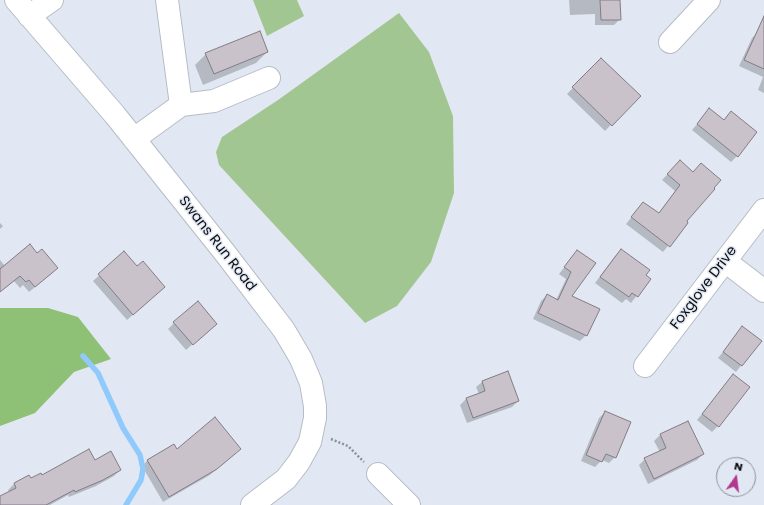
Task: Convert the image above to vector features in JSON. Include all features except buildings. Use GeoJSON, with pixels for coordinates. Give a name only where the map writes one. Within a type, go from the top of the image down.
{"type":"FeatureCollection","features":[{"type":"Feature","properties":{"kind":"street"},"geometry":{"type":"LineString","coordinates":[[23,8],[52,0]]}},
{"type":"Feature","properties":{"kind":"street"},"geometry":{"type":"LineString","coordinates":[[167,0],[181,105]]}},
{"type":"Feature","properties":{"kind":"street"},"geometry":{"type":"LineString","coordinates":[[670,42],[709,0]]}},
{"type":"Feature","properties":{"kind":"street","name":"Swans Run Road"},"geometry":{"type":"LineString","coordinates":[[23,8],[134,139],[226,253],[284,330],[301,359],[311,383],[315,406],[313,431],[310,442],[299,462],[286,478],[252,505]]}},
{"type":"Feature","properties":{"kind":"street"},"geometry":{"type":"LineString","coordinates":[[134,139],[181,105],[214,101],[269,78]]}},
{"type":"Feature","properties":{"kind":"street","name":"Foxglove Drive"},"geometry":{"type":"LineString","coordinates":[[645,366],[764,210]]}},
{"type":"Feature","properties":{"kind":"street"},"geometry":{"type":"LineString","coordinates":[[725,261],[764,291]]}},
{"type":"Feature","properties":{"kind":"street"},"geometry":{"type":"LineString","coordinates":[[378,474],[409,505]]}},
{"type":"Feature","properties":{"kind":"path"},"geometry":{"type":"LineString","coordinates":[[313,431],[348,446],[378,474]]}},
{"type":"Feature","properties":{"kind":"green space"},"geometry":{"type":"Polygon","coordinates":[[[253,0],[297,0],[304,16],[267,36],[253,0]]]}},
{"type":"Feature","properties":{"kind":"green space"},"geometry":{"type":"Polygon","coordinates":[[[399,13],[429,52],[453,116],[454,193],[431,262],[397,306],[365,323],[219,165],[216,152],[222,137],[278,100],[399,13]]]}},
{"type":"Feature","properties":{"kind":"green space"},"geometry":{"type":"Polygon","coordinates":[[[0,308],[48,308],[78,317],[111,359],[74,372],[35,413],[0,426],[0,308]]]}},
{"type":"Feature","properties":{"kind":"waterway"},"geometry":{"type":"LineString","coordinates":[[83,356],[98,373],[123,428],[140,455],[143,469],[141,480],[126,505]]}}]}
